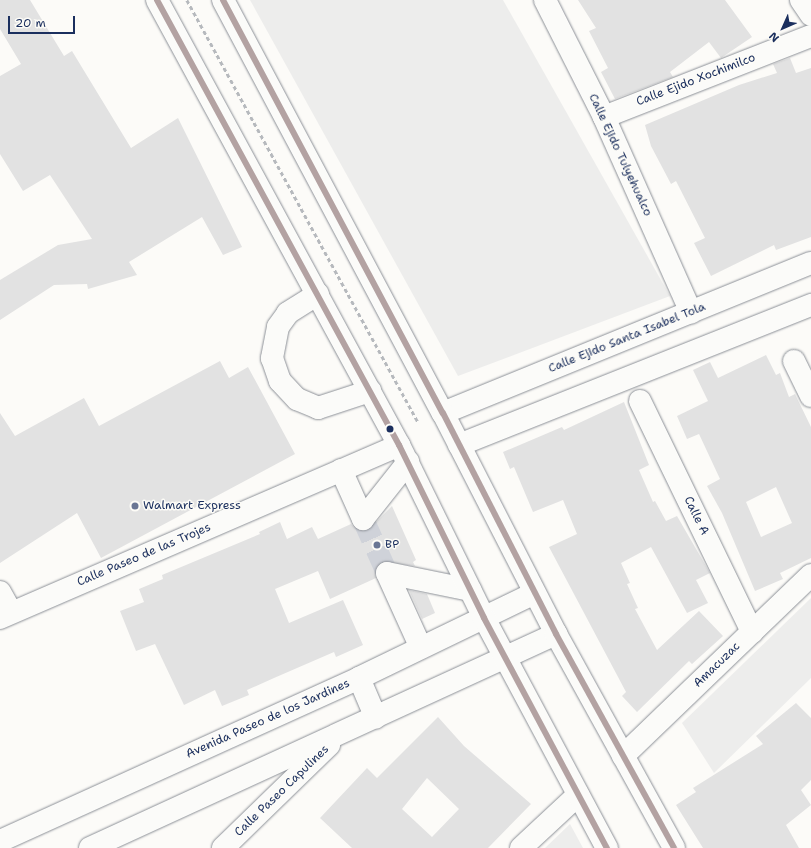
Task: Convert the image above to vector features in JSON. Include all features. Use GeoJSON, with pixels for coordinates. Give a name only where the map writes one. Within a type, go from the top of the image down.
{"type":"FeatureCollection","features":[{"type":"Feature","properties":{"kind":"street"},"geometry":{"type":"LineString","coordinates":[[157,0],[400,447],[484,618],[607,848]]}},
{"type":"Feature","properties":{"kind":"street"},"geometry":{"type":"LineString","coordinates":[[223,0],[443,413],[556,634],[674,848]]}},
{"type":"Feature","properties":{"kind":"street","name":"Calle Ejido Tulyehualco"},"geometry":{"type":"LineString","coordinates":[[545,0],[604,117],[691,312]]}},
{"type":"Feature","properties":{"kind":"street"},"geometry":{"type":"LineString","coordinates":[[801,0],[811,15]]}},
{"type":"Feature","properties":{"kind":"street","name":"Calle Ejido Xochimilco"},"geometry":{"type":"LineString","coordinates":[[604,117],[811,36]]}},
{"type":"Feature","properties":{"kind":"street","name":"Calle Ejido Santa Isabel Tola"},"geometry":{"type":"LineString","coordinates":[[443,413],[811,263]]}},
{"type":"Feature","properties":{"kind":"street"},"geometry":{"type":"LineString","coordinates":[[318,294],[288,313],[278,327],[272,358],[280,381],[298,399],[318,408],[370,391]]}},
{"type":"Feature","properties":{"kind":"street"},"geometry":{"type":"LineString","coordinates":[[459,445],[811,305]]}},
{"type":"Feature","properties":{"kind":"street"},"geometry":{"type":"LineString","coordinates":[[794,361],[811,396]]}},
{"type":"Feature","properties":{"kind":"street","name":"Calle A"},"geometry":{"type":"LineString","coordinates":[[640,401],[752,632]]}},
{"type":"Feature","properties":{"kind":"street"},"geometry":{"type":"LineString","coordinates":[[341,470],[363,519],[400,447]]}},
{"type":"Feature","properties":{"kind":"street","name":"Calle Paseo de las Trojes"},"geometry":{"type":"LineString","coordinates":[[6,615],[341,470],[400,447]]}},
{"type":"Feature","properties":{"kind":"street"},"geometry":{"type":"LineString","coordinates":[[421,648],[387,573],[470,590]]}},
{"type":"Feature","properties":{"kind":"street","name":"Amacuzac"},"geometry":{"type":"LineString","coordinates":[[623,756],[811,575]]}},
{"type":"Feature","properties":{"kind":"street"},"geometry":{"type":"LineString","coordinates":[[0,592],[6,615]]}},
{"type":"Feature","properties":{"kind":"street","name":"Avenida Paseo de los Jardines"},"geometry":{"type":"LineString","coordinates":[[0,841],[359,678],[535,593]]}},
{"type":"Feature","properties":{"kind":"street"},"geometry":{"type":"LineString","coordinates":[[90,848],[340,735],[556,634]]}},
{"type":"Feature","properties":{"kind":"street"},"geometry":{"type":"LineString","coordinates":[[359,678],[376,718]]}},
{"type":"Feature","properties":{"kind":"street","name":"Calle Paseo Capulines"},"geometry":{"type":"LineString","coordinates":[[224,848],[340,735]]}},
{"type":"Feature","properties":{"kind":"street"},"geometry":{"type":"LineString","coordinates":[[521,848],[578,794]]}},
{"type":"Feature","properties":{"kind":"path"},"geometry":{"type":"LineString","coordinates":[[187,0],[419,423]]}},
{"type":"Feature","properties":{"kind":"path"},"geometry":{"type":"LineString","coordinates":[[273,214],[324,189]]}},
{"type":"Feature","properties":{"kind":"path"},"geometry":{"type":"LineString","coordinates":[[400,447],[419,423],[443,413]]}},
{"type":"Feature","properties":{"kind":"shaded area"},"geometry":{"type":"Polygon","coordinates":[[[250,0],[503,0],[670,296],[458,376],[250,0]]]}},
{"type":"Feature","properties":{"kind":"shaded area"},"geometry":{"type":"Polygon","coordinates":[[[811,598],[811,678],[714,773],[682,723],[811,598]]]}},
{"type":"Feature","properties":{"kind":"shaded area"},"geometry":{"type":"Polygon","coordinates":[[[570,824],[583,848],[545,848],[570,824]]]}},
{"type":"Feature","properties":{"kind":"building"},"geometry":{"type":"Polygon","coordinates":[[[0,0],[30,0],[64,56],[72,51],[131,148],[178,118],[242,247],[223,255],[202,217],[129,262],[137,275],[88,289],[87,284],[54,285],[0,320],[0,280],[58,245],[92,239],[50,175],[23,191],[0,154],[0,76],[21,64],[0,29],[0,0]]]}},
{"type":"Feature","properties":{"kind":"building"},"geometry":{"type":"Polygon","coordinates":[[[578,0],[725,0],[752,37],[721,58],[709,42],[670,72],[673,77],[615,99],[601,72],[608,68],[589,31],[596,28],[578,0]]]}},
{"type":"Feature","properties":{"kind":"building"},"geometry":{"type":"Polygon","coordinates":[[[790,58],[796,73],[811,68],[811,237],[776,250],[774,245],[711,276],[694,243],[705,238],[676,181],[671,184],[651,146],[645,125],[739,85],[777,73],[773,64],[790,58]]]}},
{"type":"Feature","properties":{"kind":"building"},"geometry":{"type":"Polygon","coordinates":[[[766,355],[776,375],[780,373],[789,397],[795,394],[811,427],[811,558],[780,573],[783,579],[755,591],[722,513],[707,486],[720,479],[699,434],[687,439],[677,416],[708,401],[693,370],[710,362],[718,378],[766,355]],[[776,487],[746,502],[761,537],[792,523],[776,487]]]}},
{"type":"Feature","properties":{"kind":"building","name":"Walmart Express"},"geometry":{"type":"Polygon","coordinates":[[[220,361],[229,378],[248,367],[295,454],[101,558],[77,513],[0,563],[0,413],[15,436],[84,398],[99,426],[220,361]]]}},
{"type":"Feature","properties":{"kind":"building"},"geometry":{"type":"Polygon","coordinates":[[[624,402],[649,465],[639,470],[653,502],[655,501],[666,521],[677,516],[710,573],[696,580],[708,603],[687,613],[651,547],[621,563],[630,583],[627,584],[638,608],[635,609],[657,650],[699,611],[723,636],[692,664],[689,661],[637,712],[622,696],[626,692],[549,547],[577,534],[563,500],[533,512],[514,467],[510,469],[503,452],[562,427],[564,430],[624,402]]]}},
{"type":"Feature","properties":{"kind":"building"},"geometry":{"type":"Polygon","coordinates":[[[392,506],[416,560],[413,562],[415,566],[382,562],[375,570],[376,578],[330,599],[318,571],[275,589],[289,623],[343,600],[363,645],[336,657],[334,652],[247,690],[249,695],[222,706],[215,690],[184,705],[155,644],[136,651],[120,611],[144,602],[139,589],[163,579],[162,575],[260,534],[259,532],[280,522],[287,539],[312,527],[318,539],[351,524],[356,529],[367,531],[392,506]]]}},
{"type":"Feature","properties":{"kind":"building"},"geometry":{"type":"Polygon","coordinates":[[[409,590],[427,594],[435,613],[422,619],[409,590]]]}},
{"type":"Feature","properties":{"kind":"building"},"geometry":{"type":"Polygon","coordinates":[[[796,703],[811,718],[811,780],[801,790],[811,805],[786,825],[799,848],[703,848],[676,805],[696,792],[693,788],[763,744],[756,736],[796,703]]]}},
{"type":"Feature","properties":{"kind":"building"},"geometry":{"type":"Polygon","coordinates":[[[438,717],[464,746],[531,804],[488,848],[352,848],[320,818],[367,768],[377,778],[438,717]],[[427,778],[402,809],[432,837],[459,809],[427,778]]]}},
{"type":"Feature","properties":{"kind":"tunnel"},"geometry":{"type":"LineString","coordinates":[[363,519],[387,573]]}},
{"type":"Feature","properties":{"kind":"transit line"},"geometry":{"type":"LineString","coordinates":[[157,0],[399,445],[484,618],[607,848]]}},
{"type":"Feature","properties":{"kind":"transit line"},"geometry":{"type":"LineString","coordinates":[[223,0],[443,413],[556,634],[674,848]]}},
{"type":"Feature","properties":{"kind":"place","name":"Walmart Express"},"geometry":{"type":"Point","coordinates":[135,506]}},
{"type":"Feature","properties":{"kind":"place","name":"BP"},"geometry":{"type":"Point","coordinates":[377,545]}}]}
